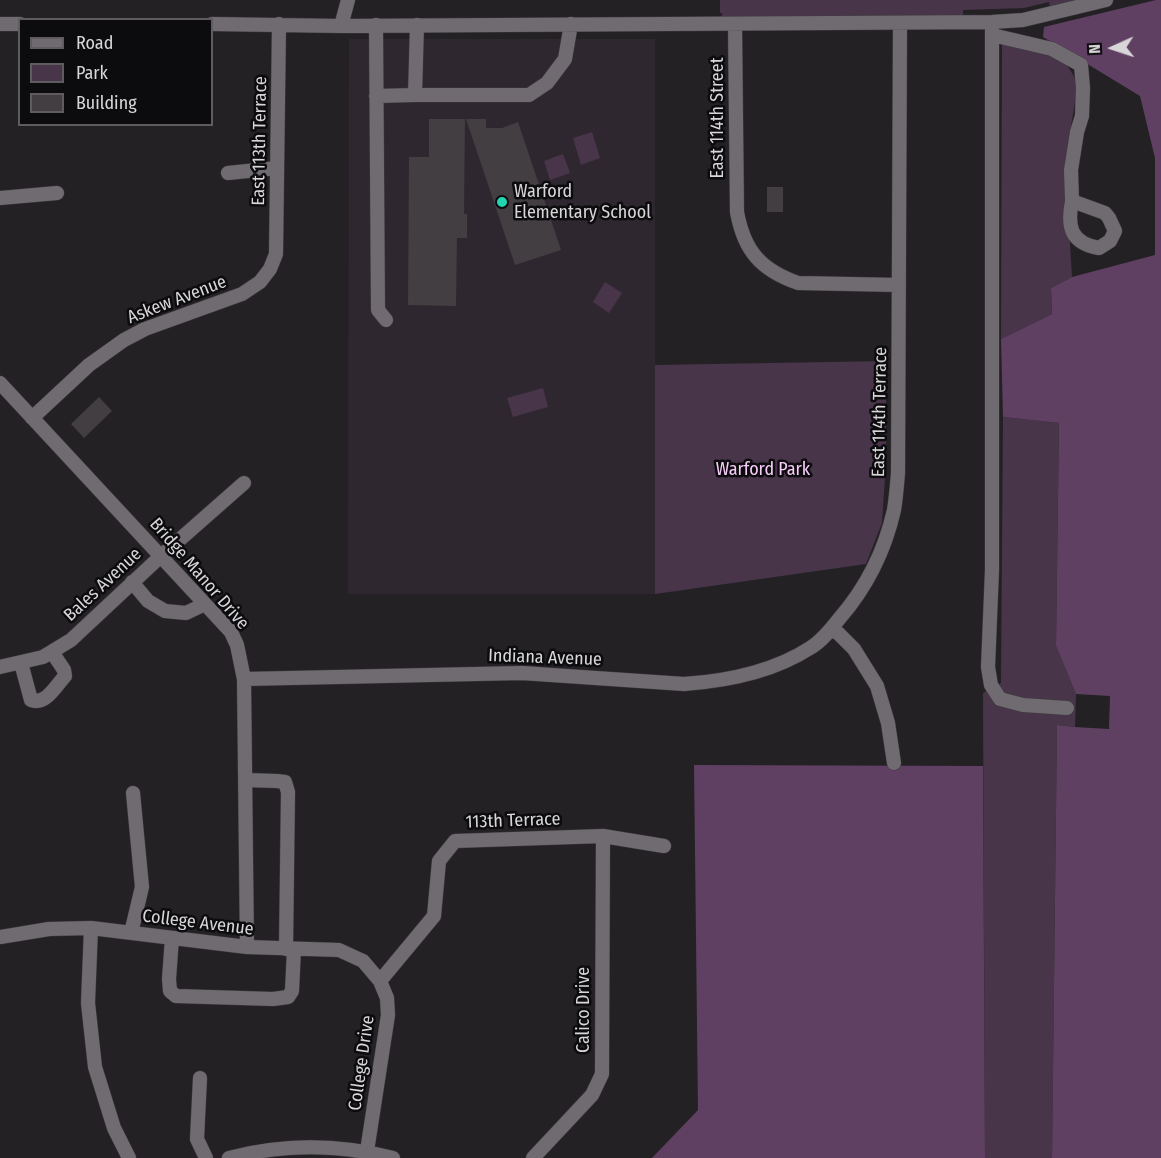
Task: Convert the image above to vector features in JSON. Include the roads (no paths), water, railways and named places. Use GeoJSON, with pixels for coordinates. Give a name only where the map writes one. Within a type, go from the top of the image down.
{"type":"FeatureCollection","features":[{"type":"Feature","properties":{"kind":"street"},"geometry":{"type":"LineString","coordinates":[[341,26],[348,0]]}},
{"type":"Feature","properties":{"kind":"street"},"geometry":{"type":"LineString","coordinates":[[992,28],[1106,0]]}},
{"type":"Feature","properties":{"kind":"street"},"geometry":{"type":"LineString","coordinates":[[0,24],[18,24]]}},
{"type":"Feature","properties":{"kind":"street"},"geometry":{"type":"LineString","coordinates":[[213,24],[341,26],[900,24],[992,28],[1052,49],[1081,65],[1082,116],[1071,170],[1072,201]]}},
{"type":"Feature","properties":{"kind":"street","name":"East 113th Terrace"},"geometry":{"type":"LineString","coordinates":[[274,259],[276,254],[279,24]]}},
{"type":"Feature","properties":{"kind":"street"},"geometry":{"type":"LineString","coordinates":[[376,96],[530,95],[547,83],[565,59],[571,24]]}},
{"type":"Feature","properties":{"kind":"street","name":"East 114th Street"},"geometry":{"type":"LineString","coordinates":[[735,24],[737,212],[740,229],[749,249],[768,269],[798,284],[899,285]]}},
{"type":"Feature","properties":{"kind":"street","name":"East 114th Terrace"},"geometry":{"type":"LineString","coordinates":[[830,630],[852,603],[870,574],[884,543],[894,510],[898,473],[900,24]]}},
{"type":"Feature","properties":{"kind":"street"},"geometry":{"type":"LineString","coordinates":[[376,25],[378,310],[386,320]]}},
{"type":"Feature","properties":{"kind":"street"},"geometry":{"type":"LineString","coordinates":[[415,95],[417,25]]}},
{"type":"Feature","properties":{"kind":"street"},"geometry":{"type":"LineString","coordinates":[[992,28],[992,570],[988,667],[991,685],[1000,699],[1023,705],[1067,708]]}},
{"type":"Feature","properties":{"kind":"street"},"geometry":{"type":"LineString","coordinates":[[228,173],[277,168]]}},
{"type":"Feature","properties":{"kind":"street"},"geometry":{"type":"LineString","coordinates":[[0,198],[57,193]]}},
{"type":"Feature","properties":{"kind":"street","name":"Askew Avenue"},"geometry":{"type":"LineString","coordinates":[[32,418],[89,365],[124,340],[145,329],[242,294],[260,282],[274,259]]}},
{"type":"Feature","properties":{"kind":"street","name":"Bridge Manor Drive"},"geometry":{"type":"LineString","coordinates":[[0,383],[231,632],[237,645],[244,679],[247,947]]}},
{"type":"Feature","properties":{"kind":"street","name":"Bales Avenue"},"geometry":{"type":"LineString","coordinates":[[0,667],[42,657],[71,640],[160,556],[244,483]]}},
{"type":"Feature","properties":{"kind":"street"},"geometry":{"type":"LineString","coordinates":[[132,582],[148,601],[165,611],[186,613],[205,604]]}},
{"type":"Feature","properties":{"kind":"street"},"geometry":{"type":"LineString","coordinates":[[830,630],[838,633],[854,649],[877,686],[888,723],[894,763]]}},
{"type":"Feature","properties":{"kind":"street","name":"Indiana Avenue"},"geometry":{"type":"LineString","coordinates":[[244,679],[522,673],[684,684],[750,674],[780,664],[812,648],[830,630]]}},
{"type":"Feature","properties":{"kind":"street"},"geometry":{"type":"LineString","coordinates":[[21,663],[31,700],[38,702],[44,700],[65,676],[64,670],[52,651]]}},
{"type":"Feature","properties":{"kind":"street"},"geometry":{"type":"LineString","coordinates":[[172,938],[170,991],[176,996],[273,999],[288,997],[292,991],[288,792],[285,783],[245,780]]}},
{"type":"Feature","properties":{"kind":"street"},"geometry":{"type":"LineString","coordinates":[[131,933],[142,887],[133,793]]}},
{"type":"Feature","properties":{"kind":"street","name":"113th Terrace"},"geometry":{"type":"LineString","coordinates":[[380,981],[434,916],[439,861],[455,841],[603,836],[664,846]]}},
{"type":"Feature","properties":{"kind":"street","name":"Calico Drive"},"geometry":{"type":"LineString","coordinates":[[533,1158],[592,1095],[602,1074],[603,836]]}},
{"type":"Feature","properties":{"kind":"street","name":"College Avenue"},"geometry":{"type":"LineString","coordinates":[[0,937],[49,928],[91,928],[247,947],[339,950],[363,961],[380,981]]}},
{"type":"Feature","properties":{"kind":"street"},"geometry":{"type":"LineString","coordinates":[[91,928],[88,1003],[95,1067],[114,1128],[129,1158]]}},
{"type":"Feature","properties":{"kind":"street","name":"College Drive"},"geometry":{"type":"LineString","coordinates":[[367,1151],[388,1015],[387,998],[380,981]]}},
{"type":"Feature","properties":{"kind":"street"},"geometry":{"type":"LineString","coordinates":[[200,1078],[197,1138],[206,1158]]}},
{"type":"Feature","properties":{"kind":"street"},"geometry":{"type":"LineString","coordinates":[[229,1158],[249,1152],[311,1147],[367,1151],[393,1158]]}},
{"type":"Feature","properties":{"kind":"place","name":"Warford Elementary School"},"geometry":{"type":"Point","coordinates":[502,202]}},
{"type":"Feature","properties":{"kind":"park label","name":"Warford Park"},"geometry":{"type":"Point","coordinates":[763,470]}}]}
